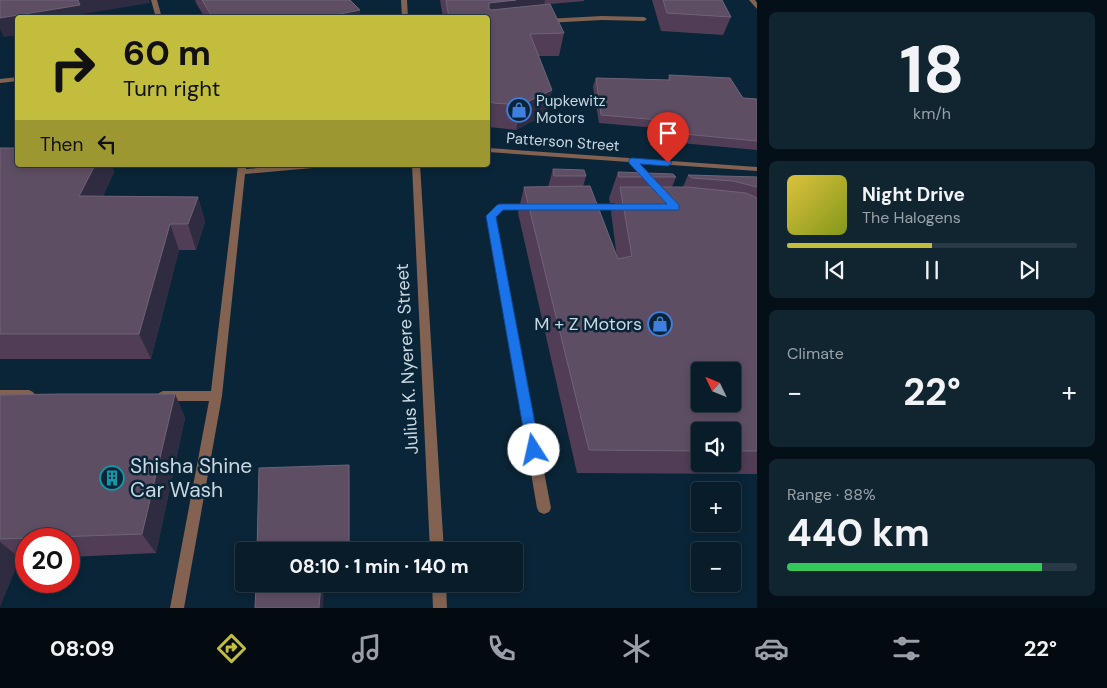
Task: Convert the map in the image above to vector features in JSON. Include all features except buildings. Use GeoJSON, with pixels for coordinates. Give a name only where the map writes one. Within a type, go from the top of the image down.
{"type":"FeatureCollection","features":[{"type":"Feature","properties":{"kind":"street"},"geometry":{"type":"LineString","coordinates":[[154,0],[159,15]]}},
{"type":"Feature","properties":{"kind":"street"},"geometry":{"type":"LineString","coordinates":[[404,0],[405,15]]}},
{"type":"Feature","properties":{"kind":"street"},"geometry":{"type":"LineString","coordinates":[[752,0],[757,7]]}},
{"type":"Feature","properties":{"kind":"street"},"geometry":{"type":"LineString","coordinates":[[535,23],[574,18],[644,19]]}},
{"type":"Feature","properties":{"kind":"street"},"geometry":{"type":"LineString","coordinates":[[0,81],[15,79]]}},
{"type":"Feature","properties":{"kind":"street","name":"Patterson Street"},"geometry":{"type":"LineString","coordinates":[[490,150],[757,169]]}},
{"type":"Feature","properties":{"kind":"street"},"geometry":{"type":"LineString","coordinates":[[632,161],[657,188]]}},
{"type":"Feature","properties":{"kind":"street"},"geometry":{"type":"LineString","coordinates":[[177,608],[216,396],[242,168],[269,167]]}},
{"type":"Feature","properties":{"kind":"street","name":"Julius K. Nyerere Street"},"geometry":{"type":"LineString","coordinates":[[416,167],[437,542]]}},
{"type":"Feature","properties":{"kind":"street"},"geometry":{"type":"LineString","coordinates":[[539,207],[500,207],[491,216],[544,508]]}},
{"type":"Feature","properties":{"kind":"street"},"geometry":{"type":"LineString","coordinates":[[578,207],[637,208]]}},
{"type":"Feature","properties":{"kind":"street"},"geometry":{"type":"LineString","coordinates":[[0,395],[39,395]]}},
{"type":"Feature","properties":{"kind":"street"},"geometry":{"type":"LineString","coordinates":[[148,396],[216,396]]}},
{"type":"Feature","properties":{"kind":"street"},"geometry":{"type":"LineString","coordinates":[[439,592],[440,608]]}},
{"type":"Feature","properties":{"kind":"place","name":"Pupkewitz Motors"},"geometry":{"type":"Point","coordinates":[519,110]}},
{"type":"Feature","properties":{"kind":"place","name":"M + Z Motors"},"geometry":{"type":"Point","coordinates":[660,324]}},
{"type":"Feature","properties":{"kind":"place","name":"Shisha Shine Car Wash"},"geometry":{"type":"Point","coordinates":[112,478]}},
{"type":"Feature","properties":{"kind":"route"},"geometry":{"type":"LineString","coordinates":[[534,450],[491,216],[500,207],[676,208],[632,161],[668,163]]}}]}
